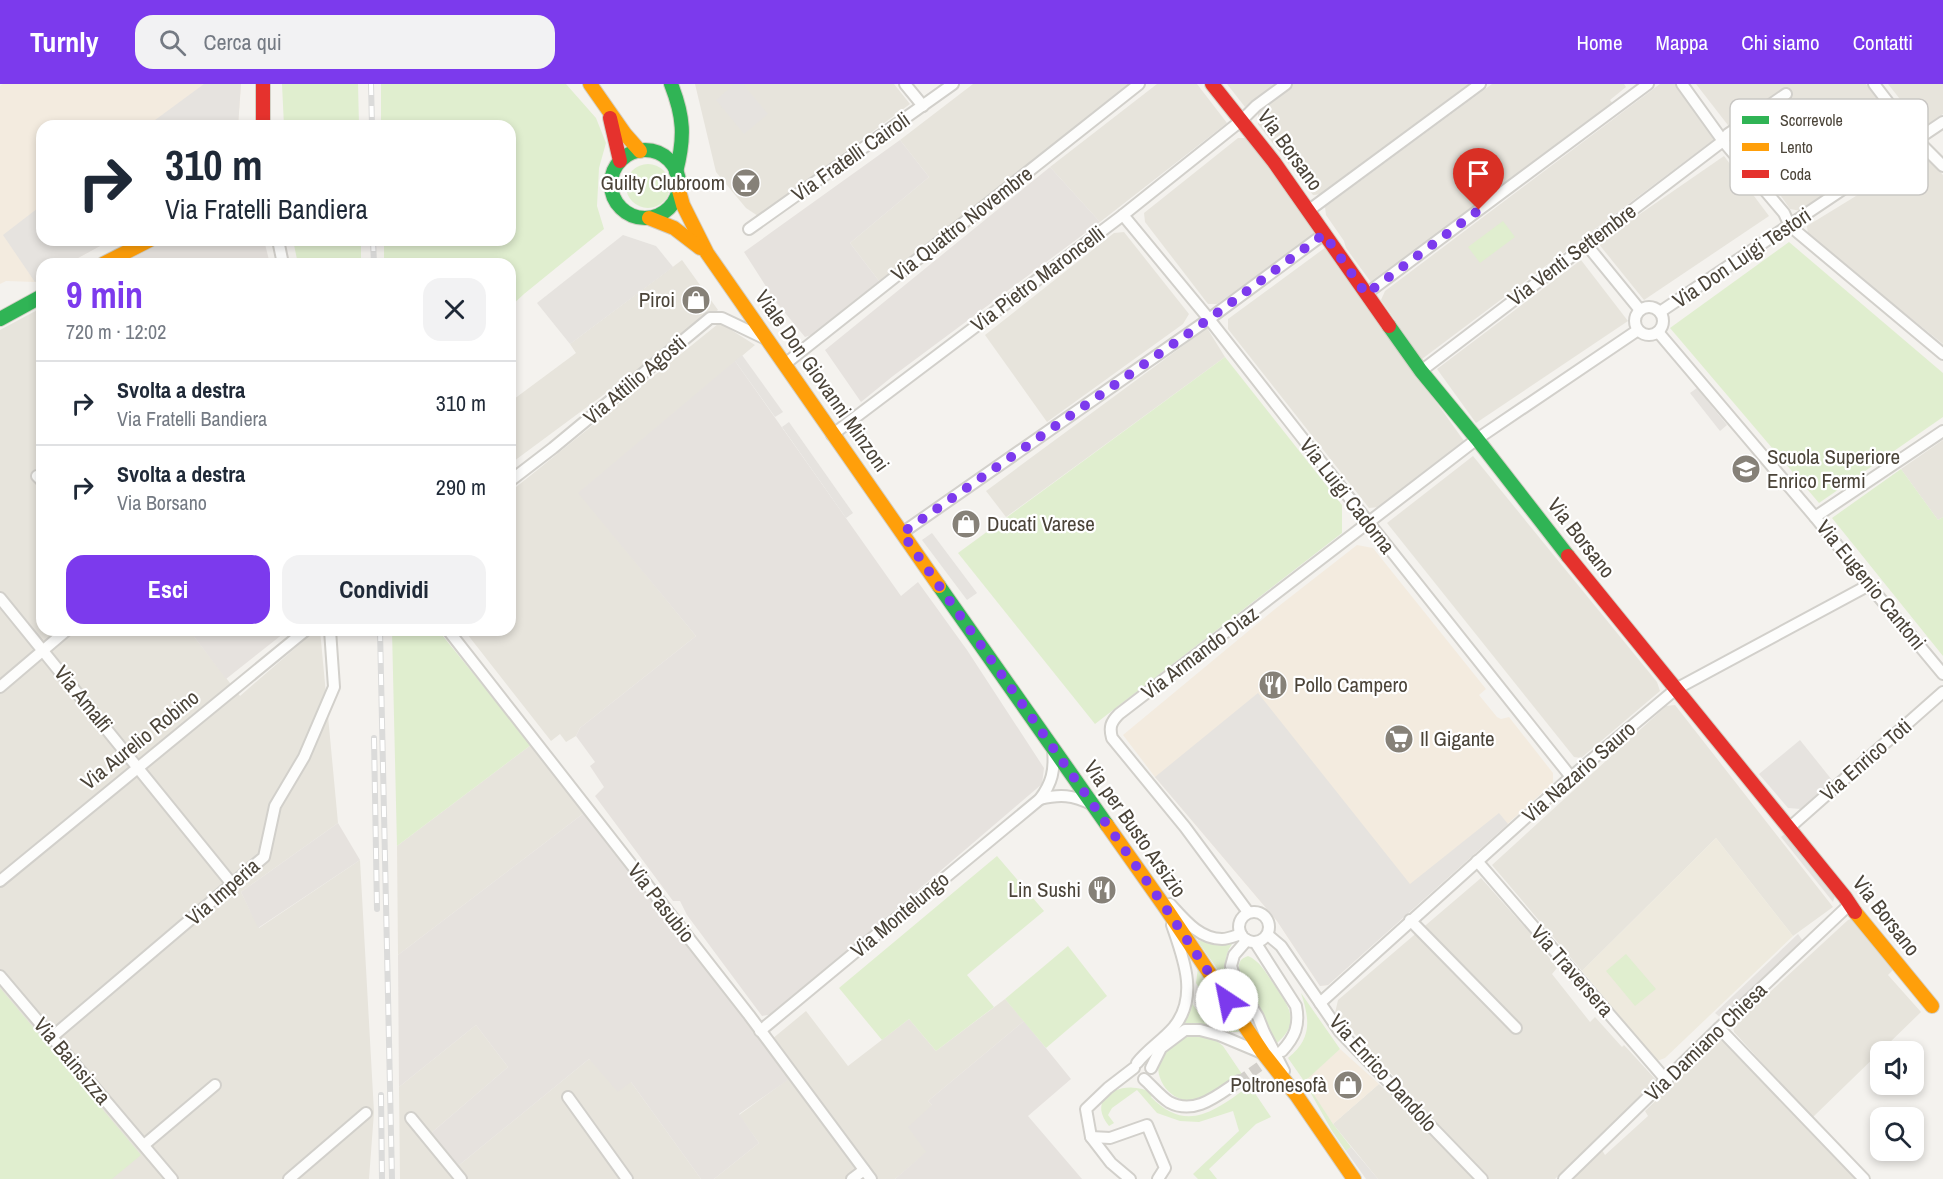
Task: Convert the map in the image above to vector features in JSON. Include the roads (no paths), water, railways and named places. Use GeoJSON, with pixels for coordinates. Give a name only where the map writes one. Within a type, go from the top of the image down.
{"type":"FeatureCollection","features":[{"type":"Feature","properties":{"kind":"main road"},"geometry":{"type":"LineString","coordinates":[[264,84],[264,120]]}},
{"type":"Feature","properties":{"kind":"main road"},"geometry":{"type":"LineString","coordinates":[[590,84],[625,134],[640,151]]}},
{"type":"Feature","properties":{"kind":"main road"},"geometry":{"type":"LineString","coordinates":[[671,84],[678,101],[683,142],[676,172],[678,187],[676,198],[660,215],[649,218],[627,213],[618,205],[612,194],[611,183],[614,171],[620,161],[629,154],[650,150],[659,153],[666,158],[676,172]]}},
{"type":"Feature","properties":{"kind":"main road","name":"Via Borsano"},"geometry":{"type":"LineString","coordinates":[[1212,84],[1242,120],[1421,371],[1477,439],[1585,579],[1932,1006]]}},
{"type":"Feature","properties":{"kind":"main road"},"geometry":{"type":"LineString","coordinates":[[607,109],[620,161]]}},
{"type":"Feature","properties":{"kind":"main road"},"geometry":{"type":"LineString","coordinates":[[659,153],[673,144],[682,121]]}},
{"type":"Feature","properties":{"kind":"main road","name":"Viale Don Giovanni Minzoni"},"geometry":{"type":"LineString","coordinates":[[678,187],[683,205],[707,253],[902,533]]}},
{"type":"Feature","properties":{"kind":"main road","name":"Viale Don Giovanni Minzoni"},"geometry":{"type":"LineString","coordinates":[[649,218],[674,228],[707,253]]}},
{"type":"Feature","properties":{"kind":"main road"},"geometry":{"type":"LineString","coordinates":[[115,258],[138,246]]}},
{"type":"Feature","properties":{"kind":"main road"},"geometry":{"type":"LineString","coordinates":[[0,319],[36,299]]}},
{"type":"Feature","properties":{"kind":"main road","name":"Via per Busto Arsizio"},"geometry":{"type":"LineString","coordinates":[[902,533],[1167,910],[1263,1053],[1296,1095],[1354,1179]]}},
{"type":"Feature","properties":{"kind":"street"},"geometry":{"type":"LineString","coordinates":[[905,84],[923,106]]}},
{"type":"Feature","properties":{"kind":"street","name":"Via Fratelli Cairoli"},"geometry":{"type":"LineString","coordinates":[[749,229],[953,84]]}},
{"type":"Feature","properties":{"kind":"street","name":"Via Quattro Novembre"},"geometry":{"type":"LineString","coordinates":[[785,364],[1138,84]]}},
{"type":"Feature","properties":{"kind":"street","name":"Via Pietro Maroncelli"},"geometry":{"type":"LineString","coordinates":[[832,435],[1123,215],[1286,84]]}},
{"type":"Feature","properties":{"kind":"street"},"geometry":{"type":"LineString","coordinates":[[1308,212],[1480,84]]}},
{"type":"Feature","properties":{"kind":"street"},"geometry":{"type":"LineString","coordinates":[[1366,294],[1648,84]]}},
{"type":"Feature","properties":{"kind":"street"},"geometry":{"type":"LineString","coordinates":[[1682,84],[1730,149]]}},
{"type":"Feature","properties":{"kind":"street"},"geometry":{"type":"LineString","coordinates":[[1874,84],[1886,99]]}},
{"type":"Feature","properties":{"kind":"street","name":"Via Venti Settembre"},"geometry":{"type":"LineString","coordinates":[[1779,99],[1786,94]]}},
{"type":"Feature","properties":{"kind":"street","name":"Via Don Luigi Testori"},"geometry":{"type":"LineString","coordinates":[[1928,132],[1943,122]]}},
{"type":"Feature","properties":{"kind":"street","name":"Via Venti Settembre"},"geometry":{"type":"LineString","coordinates":[[1421,371],[1723,141],[1730,133]]}},
{"type":"Feature","properties":{"kind":"street"},"geometry":{"type":"LineString","coordinates":[[1928,151],[1943,166]]}},
{"type":"Feature","properties":{"kind":"street"},"geometry":{"type":"LineString","coordinates":[[1769,195],[1784,213],[1790,226],[1943,354]]}},
{"type":"Feature","properties":{"kind":"street","name":"Via Don Luigi Testori"},"geometry":{"type":"LineString","coordinates":[[1660,312],[1836,195]]}},
{"type":"Feature","properties":{"kind":"street","name":"Via Luigi Cadorna"},"geometry":{"type":"LineString","coordinates":[[1123,215],[1209,319],[1572,777]]}},
{"type":"Feature","properties":{"kind":"street"},"geometry":{"type":"LineString","coordinates":[[902,533],[1209,319],[1324,234]]}},
{"type":"Feature","properties":{"kind":"street"},"geometry":{"type":"LineString","coordinates":[[1477,439],[1638,330],[1635,319],[1640,310],[1587,244]]}},
{"type":"Feature","properties":{"kind":"street","name":"Via Don Luigi Testori"},"geometry":{"type":"LineString","coordinates":[[1638,330],[1647,335],[1658,332],[1663,323],[1660,312],[1650,307],[1640,310]]}},
{"type":"Feature","properties":{"kind":"street","name":"Via Attilio Agosti"},"geometry":{"type":"LineString","coordinates":[[516,476],[710,318],[722,318],[769,341]]}},
{"type":"Feature","properties":{"kind":"street","name":"Via Eugenio Cantoni"},"geometry":{"type":"LineString","coordinates":[[1658,332],[1815,517],[1943,674]]}},
{"type":"Feature","properties":{"kind":"street"},"geometry":{"type":"LineString","coordinates":[[1815,517],[1943,431]]}},
{"type":"Feature","properties":{"kind":"street","name":"Via Armando Diaz"},"geometry":{"type":"LineString","coordinates":[[1248,912],[1185,827],[1120,750],[1112,738],[1110,730],[1112,722],[1119,714],[1477,439]]}},
{"type":"Feature","properties":{"kind":"street","name":"Via Nazario Sauro"},"geometry":{"type":"LineString","coordinates":[[1320,1003],[1572,777],[1676,689],[1869,585]]}},
{"type":"Feature","properties":{"kind":"street","name":"Via Amalfi"},"geometry":{"type":"LineString","coordinates":[[0,598],[232,884]]}},
{"type":"Feature","properties":{"kind":"street"},"geometry":{"type":"LineString","coordinates":[[0,687],[60,636]]}},
{"type":"Feature","properties":{"kind":"street","name":"Via Aurelio Robino"},"geometry":{"type":"LineString","coordinates":[[0,881],[299,636]]}},
{"type":"Feature","properties":{"kind":"street","name":"Via Imperia"},"geometry":{"type":"LineString","coordinates":[[52,1037],[264,857],[275,806],[304,757],[334,687],[330,636]]}},
{"type":"Feature","properties":{"kind":"street","name":"Via Pasubio"},"geometry":{"type":"LineString","coordinates":[[453,636],[760,1031],[867,1174]]}},
{"type":"Feature","properties":{"kind":"street","name":"Via Enrico Toti"},"geometry":{"type":"LineString","coordinates":[[1789,828],[1943,692]]}},
{"type":"Feature","properties":{"kind":"street","name":"Via Montelungo"},"geometry":{"type":"LineString","coordinates":[[760,1031],[1040,799],[1053,777],[1055,765],[1053,749]]}},
{"type":"Feature","properties":{"kind":"street"},"geometry":{"type":"LineString","coordinates":[[1040,799],[1054,795],[1067,795],[1091,804]]}},
{"type":"Feature","properties":{"kind":"street","name":"Via Traversera"},"geometry":{"type":"LineString","coordinates":[[1477,861],[1666,1081]]}},
{"type":"Feature","properties":{"kind":"street"},"geometry":{"type":"LineString","coordinates":[[1135,867],[1190,926],[1205,935],[1222,939],[1260,941],[1268,935]]}},
{"type":"Feature","properties":{"kind":"street","name":"Via Damiano Chiesa"},"geometry":{"type":"LineString","coordinates":[[1564,1179],[1849,905]]}},
{"type":"Feature","properties":{"kind":"street"},"geometry":{"type":"LineString","coordinates":[[1142,1071],[1176,1025],[1188,988],[1186,969],[1167,910]]}},
{"type":"Feature","properties":{"kind":"street"},"geometry":{"type":"LineString","coordinates":[[1248,912],[1241,919],[1239,930],[1248,939],[1296,1006],[1297,1029],[1291,1041],[1282,1051]]}},
{"type":"Feature","properties":{"kind":"street","name":"Via Enrico Dandolo"},"geometry":{"type":"LineString","coordinates":[[1248,912],[1259,912],[1267,918],[1270,928],[1268,935],[1281,946],[1340,1032],[1482,1179]]}},
{"type":"Feature","properties":{"kind":"street"},"geometry":{"type":"LineString","coordinates":[[1410,920],[1516,1028]]}},
{"type":"Feature","properties":{"kind":"street"},"geometry":{"type":"LineString","coordinates":[[1248,939],[1234,955],[1231,966],[1236,981],[1258,1017],[1296,1095]]}},
{"type":"Feature","properties":{"kind":"street","name":"Via Bainsizza"},"geometry":{"type":"LineString","coordinates":[[0,976],[172,1179]]}},
{"type":"Feature","properties":{"kind":"street"},"geometry":{"type":"LineString","coordinates":[[1719,1028],[1864,1179]]}},
{"type":"Feature","properties":{"kind":"street"},"geometry":{"type":"LineString","coordinates":[[1130,1179],[1112,1163],[1091,1137],[1086,1109],[1108,1088],[1142,1071],[1161,1048],[1185,1030],[1200,1030],[1220,1035],[1263,1053]]}},
{"type":"Feature","properties":{"kind":"street"},"geometry":{"type":"LineString","coordinates":[[1142,1071],[1168,1101],[1183,1107],[1207,1102],[1239,1081]]}},
{"type":"Feature","properties":{"kind":"street"},"geometry":{"type":"LineString","coordinates":[[144,1145],[215,1085]]}},
{"type":"Feature","properties":{"kind":"street"},"geometry":{"type":"LineString","coordinates":[[568,1097],[627,1179]]}},
{"type":"Feature","properties":{"kind":"street"},"geometry":{"type":"LineString","coordinates":[[289,1179],[366,1113]]}},
{"type":"Feature","properties":{"kind":"street"},"geometry":{"type":"LineString","coordinates":[[411,1118],[461,1179]]}},
{"type":"Feature","properties":{"kind":"street"},"geometry":{"type":"LineString","coordinates":[[1091,1137],[1110,1138],[1147,1125],[1165,1168],[1158,1179]]}},
{"type":"Feature","properties":{"kind":"street"},"geometry":{"type":"LineString","coordinates":[[852,1179],[867,1174]]}},
{"type":"Feature","properties":{"kind":"tunnel"},"geometry":{"type":"LineString","coordinates":[[1239,1081],[1273,1057]]}},
{"type":"Feature","properties":{"kind":"railway"},"geometry":{"type":"LineString","coordinates":[[371,84],[372,120]]}},
{"type":"Feature","properties":{"kind":"railway"},"geometry":{"type":"LineString","coordinates":[[373,246],[374,258]]}},
{"type":"Feature","properties":{"kind":"railway"},"geometry":{"type":"LineString","coordinates":[[380,636],[392,1179]]}},
{"type":"Feature","properties":{"kind":"railway"},"geometry":{"type":"LineString","coordinates":[[374,738],[377,909]]}},
{"type":"Feature","properties":{"kind":"railway"},"geometry":{"type":"LineString","coordinates":[[381,1095],[382,1179]]}},
{"type":"Feature","properties":{"kind":"place","name":"Guilty Clubroom"},"geometry":{"type":"Point","coordinates":[746,183]}},
{"type":"Feature","properties":{"kind":"place","name":"Piroi"},"geometry":{"type":"Point","coordinates":[696,300]}},
{"type":"Feature","properties":{"kind":"place","name":"Scuola Superiore Enrico Fermi"},"geometry":{"type":"Point","coordinates":[1746,469]}},
{"type":"Feature","properties":{"kind":"place","name":"Ducati Varese"},"geometry":{"type":"Point","coordinates":[966,524]}},
{"type":"Feature","properties":{"kind":"place","name":"Pollo Campero"},"geometry":{"type":"Point","coordinates":[1273,685]}},
{"type":"Feature","properties":{"kind":"place","name":"Il Gigante"},"geometry":{"type":"Point","coordinates":[1399,739]}},
{"type":"Feature","properties":{"kind":"place","name":"Lin Sushi"},"geometry":{"type":"Point","coordinates":[1102,890]}},
{"type":"Feature","properties":{"kind":"place","name":"Poltronesofà"},"geometry":{"type":"Point","coordinates":[1348,1085]}}]}
